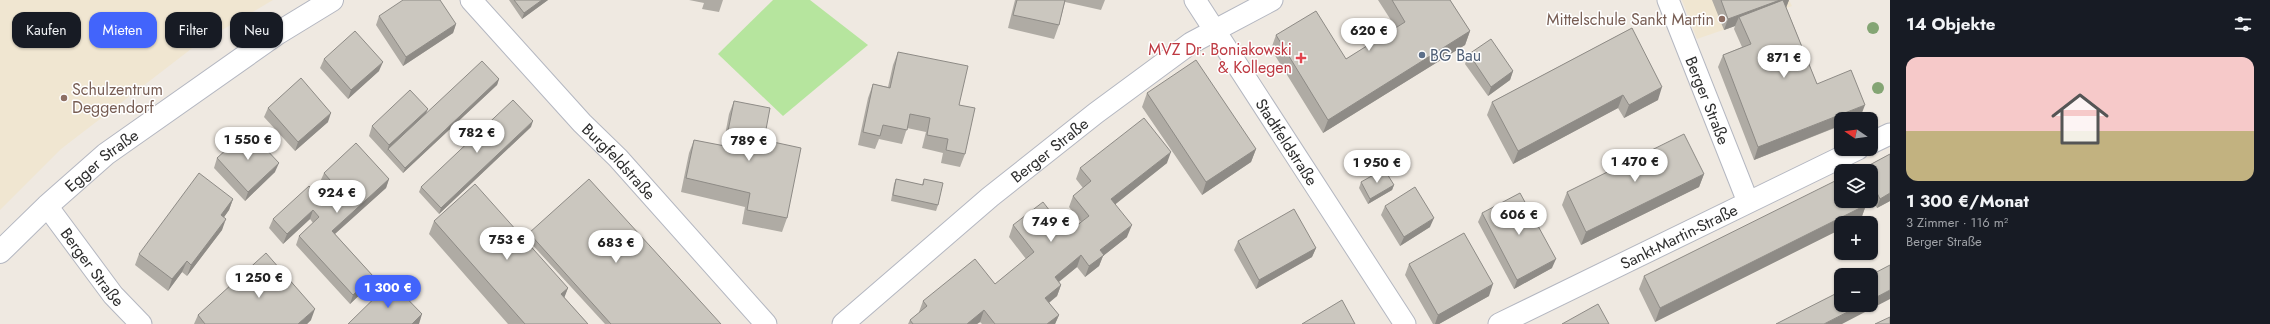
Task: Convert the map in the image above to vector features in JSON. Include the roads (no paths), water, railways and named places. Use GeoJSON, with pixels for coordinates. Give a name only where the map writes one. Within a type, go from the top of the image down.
{"type":"FeatureCollection","features":[{"type":"Feature","properties":{"kind":"street","name":"Egger Straße"},"geometry":{"type":"LineString","coordinates":[[0,252],[47,206],[106,154],[278,34],[332,0]]}},
{"type":"Feature","properties":{"kind":"street","name":"Burgfeldstraße"},"geometry":{"type":"LineString","coordinates":[[471,0],[571,112],[618,158],[766,324]]}},
{"type":"Feature","properties":{"kind":"street","name":"Stadtfeldstraße"},"geometry":{"type":"LineString","coordinates":[[1195,0],[1405,324]]}},
{"type":"Feature","properties":{"kind":"street","name":"Berger Straße"},"geometry":{"type":"LineString","coordinates":[[843,324],[990,197],[1096,113],[1191,43],[1215,32],[1272,0]]}},
{"type":"Feature","properties":{"kind":"street","name":"Berger Straße"},"geometry":{"type":"LineString","coordinates":[[1668,0],[1748,202]]}},
{"type":"Feature","properties":{"kind":"street"},"geometry":{"type":"LineString","coordinates":[[1878,140],[1890,134]]}},
{"type":"Feature","properties":{"kind":"street","name":"Sankt-Martin-Straße"},"geometry":{"type":"LineString","coordinates":[[1499,324],[1843,156]]}},
{"type":"Feature","properties":{"kind":"street","name":"Berger Straße"},"geometry":{"type":"LineString","coordinates":[[47,206],[113,296],[141,324]]}},
{"type":"Feature","properties":{"kind":"place","name":"Mittelschule Sankt Martin"},"geometry":{"type":"Point","coordinates":[1722,19]}},
{"type":"Feature","properties":{"kind":"place","name":"BG Bau"},"geometry":{"type":"Point","coordinates":[1422,55]}},
{"type":"Feature","properties":{"kind":"place","name":"MVZ Dr. Boniakowski & Kollegen"},"geometry":{"type":"Point","coordinates":[1301,58]}},
{"type":"Feature","properties":{"kind":"place","name":"Schulzentrum Deggendorf"},"geometry":{"type":"Point","coordinates":[64,98]}}]}
